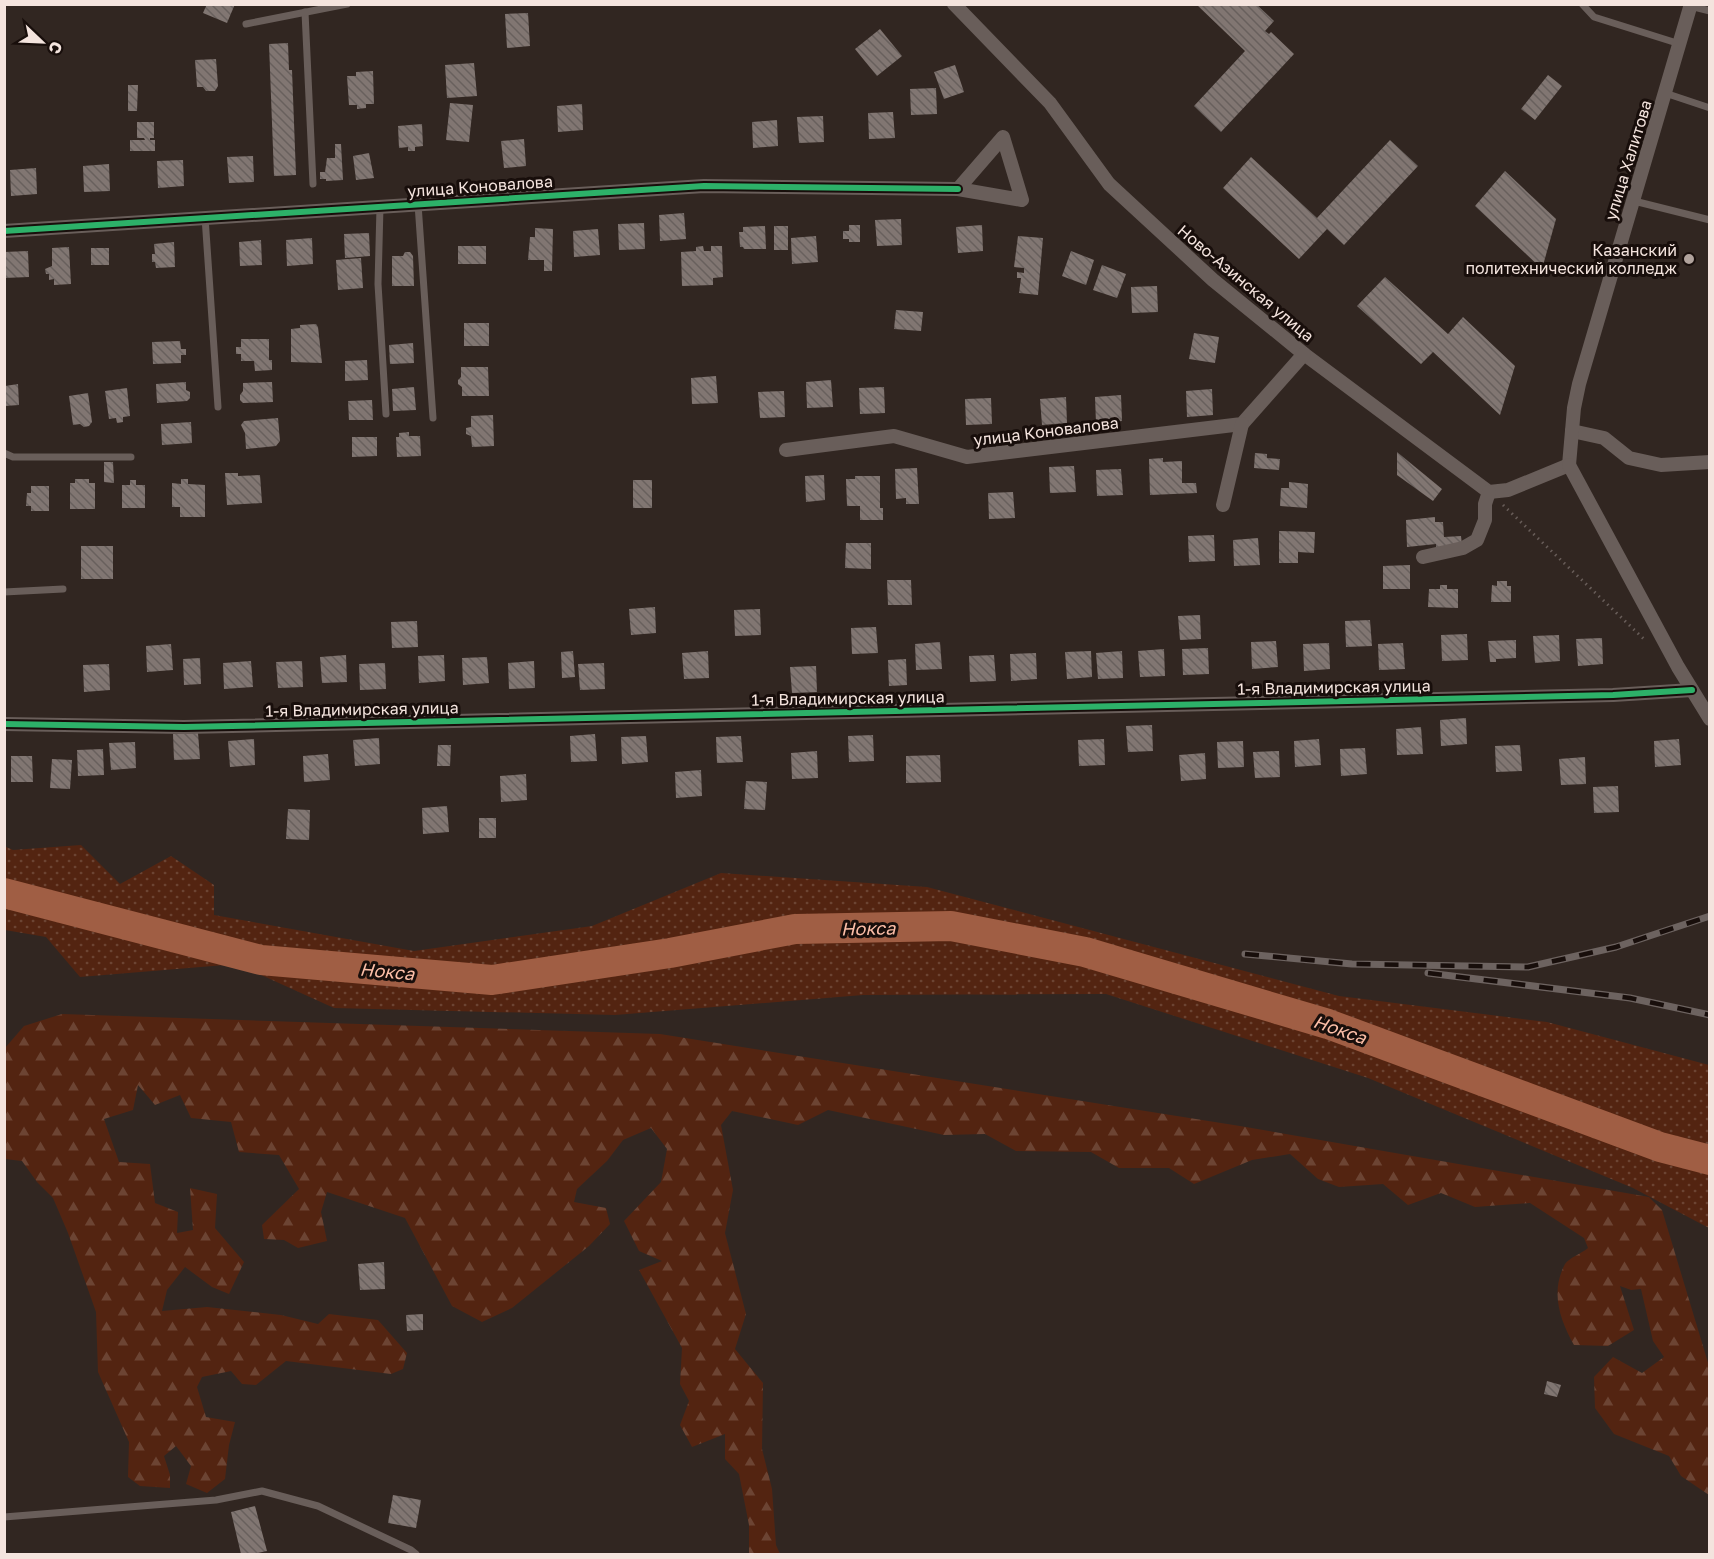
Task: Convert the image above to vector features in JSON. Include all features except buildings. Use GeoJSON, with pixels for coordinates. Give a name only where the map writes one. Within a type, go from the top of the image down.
{"type":"FeatureCollection","features":[{"type":"Feature","properties":{"kind":"street","name":"Ново-Азинская улица"},"geometry":{"type":"LineString","coordinates":[[954,4],[1050,103],[1109,184],[1213,280],[1304,354],[1489,492]]}},
{"type":"Feature","properties":{"kind":"street","name":"улица Халитова"},"geometry":{"type":"LineString","coordinates":[[1569,465],[1579,384],[1691,5]]}},
{"type":"Feature","properties":{"kind":"street","name":"улица Коновалова"},"geometry":{"type":"LineString","coordinates":[[4,231],[704,186],[958,189],[1022,200],[1003,136],[958,189]]}},
{"type":"Feature","properties":{"kind":"street"},"geometry":{"type":"LineString","coordinates":[[1223,505],[1242,423],[1304,354]]}},
{"type":"Feature","properties":{"kind":"street","name":"улица Коновалова"},"geometry":{"type":"LineString","coordinates":[[786,450],[894,436],[967,457],[1242,423]]}},
{"type":"Feature","properties":{"kind":"street"},"geometry":{"type":"LineString","coordinates":[[1572,431],[1604,438],[1629,458],[1661,465],[1710,462]]}},
{"type":"Feature","properties":{"kind":"street"},"geometry":{"type":"LineString","coordinates":[[1423,557],[1463,548],[1477,540],[1485,520],[1485,504],[1489,492],[1508,490],[1569,465],[1710,719]]}},
{"type":"Feature","properties":{"kind":"street","name":"1-я Владимирская улица"},"geometry":{"type":"LineString","coordinates":[[4,724],[184,727],[1577,695],[1692,690]]}},
{"type":"Feature","properties":{"kind":"lane"},"geometry":{"type":"LineString","coordinates":[[246,24],[347,4]]}},
{"type":"Feature","properties":{"kind":"lane"},"geometry":{"type":"LineString","coordinates":[[1582,4],[1594,17],[1680,44]]}},
{"type":"Feature","properties":{"kind":"lane"},"geometry":{"type":"LineString","coordinates":[[1691,5],[1710,11]]}},
{"type":"Feature","properties":{"kind":"lane"},"geometry":{"type":"LineString","coordinates":[[305,12],[313,184]]}},
{"type":"Feature","properties":{"kind":"lane"},"geometry":{"type":"LineString","coordinates":[[1665,93],[1710,108]]}},
{"type":"Feature","properties":{"kind":"lane"},"geometry":{"type":"LineString","coordinates":[[1634,201],[1710,220]]}},
{"type":"Feature","properties":{"kind":"lane"},"geometry":{"type":"LineString","coordinates":[[418,204],[433,418]]}},
{"type":"Feature","properties":{"kind":"lane"},"geometry":{"type":"LineString","coordinates":[[380,206],[378,284],[386,414]]}},
{"type":"Feature","properties":{"kind":"lane"},"geometry":{"type":"LineString","coordinates":[[205,218],[218,407]]}},
{"type":"Feature","properties":{"kind":"lane"},"geometry":{"type":"LineString","coordinates":[[4,453],[13,457],[130,457]]}},
{"type":"Feature","properties":{"kind":"lane"},"geometry":{"type":"LineString","coordinates":[[4,592],[63,589]]}},
{"type":"Feature","properties":{"kind":"lane"},"geometry":{"type":"LineString","coordinates":[[4,1517],[216,1500],[262,1491],[318,1506],[416,1554]]}},
{"type":"Feature","properties":{"kind":"path"},"geometry":{"type":"LineString","coordinates":[[1489,492],[1651,645]]}},
{"type":"Feature","properties":{"kind":"green space"},"geometry":{"type":"Polygon","coordinates":[[[81,845],[120,884],[171,856],[214,885],[214,915],[414,951],[592,926],[721,873],[927,887],[1339,996],[1547,1022],[1709,1065],[1709,1228],[1633,1188],[1368,1078],[1106,994],[863,995],[615,1015],[334,1008],[237,964],[80,977],[46,937],[5,930],[4,846],[13,850],[81,845]]]}},
{"type":"Feature","properties":{"kind":"green space"},"geometry":{"type":"Polygon","coordinates":[[[62,1014],[660,1034],[1240,1126],[1649,1197],[1662,1210],[1709,1366],[1709,1495],[1681,1476],[1669,1456],[1614,1434],[1595,1408],[1594,1377],[1613,1357],[1642,1373],[1664,1357],[1653,1341],[1641,1289],[1631,1290],[1620,1286],[1634,1330],[1608,1346],[1574,1345],[1561,1316],[1558,1285],[1565,1264],[1588,1248],[1584,1238],[1530,1203],[1475,1207],[1441,1193],[1408,1205],[1383,1184],[1339,1187],[1318,1179],[1290,1154],[1252,1160],[1194,1184],[1169,1168],[1119,1168],[1091,1152],[1016,1151],[985,1134],[944,1135],[828,1110],[798,1125],[732,1111],[721,1125],[733,1190],[725,1233],[746,1314],[735,1349],[763,1383],[762,1449],[772,1489],[776,1545],[780,1554],[749,1554],[749,1525],[739,1474],[725,1459],[725,1434],[692,1447],[680,1425],[689,1401],[680,1384],[682,1348],[639,1270],[662,1261],[639,1251],[624,1221],[661,1182],[667,1149],[651,1128],[623,1140],[607,1161],[577,1189],[574,1202],[606,1208],[610,1224],[589,1246],[512,1308],[482,1322],[452,1306],[405,1218],[327,1192],[321,1212],[327,1241],[298,1248],[284,1240],[264,1239],[262,1225],[299,1189],[279,1155],[239,1152],[231,1122],[191,1118],[180,1095],[155,1105],[138,1085],[133,1110],[104,1119],[119,1162],[150,1164],[155,1203],[178,1212],[177,1233],[193,1230],[190,1188],[217,1194],[215,1228],[244,1262],[229,1294],[212,1287],[185,1267],[167,1290],[162,1311],[207,1307],[281,1315],[318,1324],[329,1314],[378,1320],[407,1353],[403,1369],[391,1374],[286,1361],[256,1385],[242,1384],[231,1371],[202,1377],[197,1387],[206,1417],[235,1422],[229,1445],[225,1479],[207,1493],[186,1484],[191,1466],[176,1446],[164,1456],[170,1475],[170,1488],[140,1486],[128,1477],[129,1442],[98,1372],[96,1312],[68,1233],[53,1198],[37,1182],[22,1161],[5,1159],[5,1048],[24,1026],[62,1014]]]}},
{"type":"Feature","properties":{"kind":"waterway","name":"Нокса"},"geometry":{"type":"LineString","coordinates":[[4,893],[261,960],[492,980],[670,953],[795,929],[951,926],[1085,952],[1328,1024],[1660,1147],[1710,1160]]}},
{"type":"Feature","properties":{"kind":"railway"},"geometry":{"type":"LineString","coordinates":[[1245,954],[1352,964],[1528,967],[1616,947],[1710,916]]}},
{"type":"Feature","properties":{"kind":"railway"},"geometry":{"type":"LineString","coordinates":[[1428,973],[1630,998],[1710,1015]]}},
{"type":"Feature","properties":{"kind":"cycle path"},"geometry":{"type":"LineString","coordinates":[[4,231],[704,186],[958,189]]}},
{"type":"Feature","properties":{"kind":"cycle path"},"geometry":{"type":"LineString","coordinates":[[4,724],[184,727],[1613,695],[1692,690]]}},
{"type":"Feature","properties":{"kind":"place","name":"Казанский политехнический колледж"},"geometry":{"type":"Point","coordinates":[1689,259]}}]}
